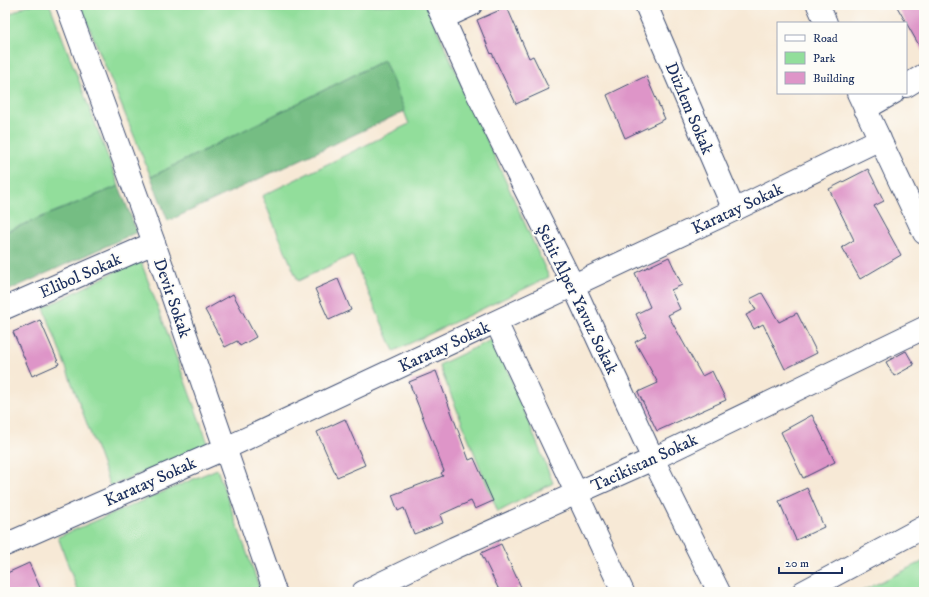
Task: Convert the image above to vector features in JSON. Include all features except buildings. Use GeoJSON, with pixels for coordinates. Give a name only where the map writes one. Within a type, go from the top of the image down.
{"type":"FeatureCollection","features":[{"type":"Feature","properties":{"kind":"street","name":"Devir Sokak"},"geometry":{"type":"LineString","coordinates":[[67,5],[154,243],[224,449],[275,592]]}},
{"type":"Feature","properties":{"kind":"street"},"geometry":{"type":"LineString","coordinates":[[440,11],[471,5]]}},
{"type":"Feature","properties":{"kind":"street","name":"Düzlem Sokak"},"geometry":{"type":"LineString","coordinates":[[646,5],[734,210]]}},
{"type":"Feature","properties":{"kind":"street"},"geometry":{"type":"LineString","coordinates":[[818,5],[826,22]]}},
{"type":"Feature","properties":{"kind":"street","name":"Şehit Alper Yavuz Sokak"},"geometry":{"type":"LineString","coordinates":[[440,11],[475,89],[573,286],[653,458],[719,592]]}},
{"type":"Feature","properties":{"kind":"street"},"geometry":{"type":"LineString","coordinates":[[907,85],[924,75]]}},
{"type":"Feature","properties":{"kind":"street"},"geometry":{"type":"LineString","coordinates":[[889,94],[862,101],[924,233]]}},
{"type":"Feature","properties":{"kind":"street","name":"Karatay Sokak"},"geometry":{"type":"LineString","coordinates":[[5,545],[224,449],[573,286],[880,140]]}},
{"type":"Feature","properties":{"kind":"street","name":"Elibol Sokak"},"geometry":{"type":"LineString","coordinates":[[5,308],[154,243]]}},
{"type":"Feature","properties":{"kind":"street"},"geometry":{"type":"LineString","coordinates":[[496,322],[623,592]]}},
{"type":"Feature","properties":{"kind":"street","name":"Tacikistan Sokak"},"geometry":{"type":"LineString","coordinates":[[362,592],[454,548],[653,458],[924,328]]}},
{"type":"Feature","properties":{"kind":"street"},"geometry":{"type":"LineString","coordinates":[[803,592],[924,527]]}},
{"type":"Feature","properties":{"kind":"green space"},"geometry":{"type":"Polygon","coordinates":[[[27,5],[50,5],[119,186],[5,232],[5,17],[27,5]]]}},
{"type":"Feature","properties":{"kind":"green space"},"geometry":{"type":"Polygon","coordinates":[[[80,5],[426,5],[549,277],[394,351],[352,255],[298,281],[262,196],[409,124],[384,60],[151,177],[80,5]]]}},
{"type":"Feature","properties":{"kind":"green space"},"geometry":{"type":"Polygon","coordinates":[[[384,60],[405,111],[168,221],[151,177],[384,60]]]}},
{"type":"Feature","properties":{"kind":"green space"},"geometry":{"type":"Polygon","coordinates":[[[119,186],[137,232],[5,292],[5,232],[119,186]]]}},
{"type":"Feature","properties":{"kind":"green space"},"geometry":{"type":"Polygon","coordinates":[[[140,259],[209,446],[110,486],[44,308],[140,259]]]}},
{"type":"Feature","properties":{"kind":"green space"},"geometry":{"type":"Polygon","coordinates":[[[495,338],[553,483],[498,512],[439,365],[495,338]]]}},
{"type":"Feature","properties":{"kind":"green space"},"geometry":{"type":"Polygon","coordinates":[[[217,469],[261,592],[78,592],[58,537],[217,469]]]}},
{"type":"Feature","properties":{"kind":"green space"},"geometry":{"type":"Polygon","coordinates":[[[924,561],[924,592],[860,592],[924,561]]]}}]}
